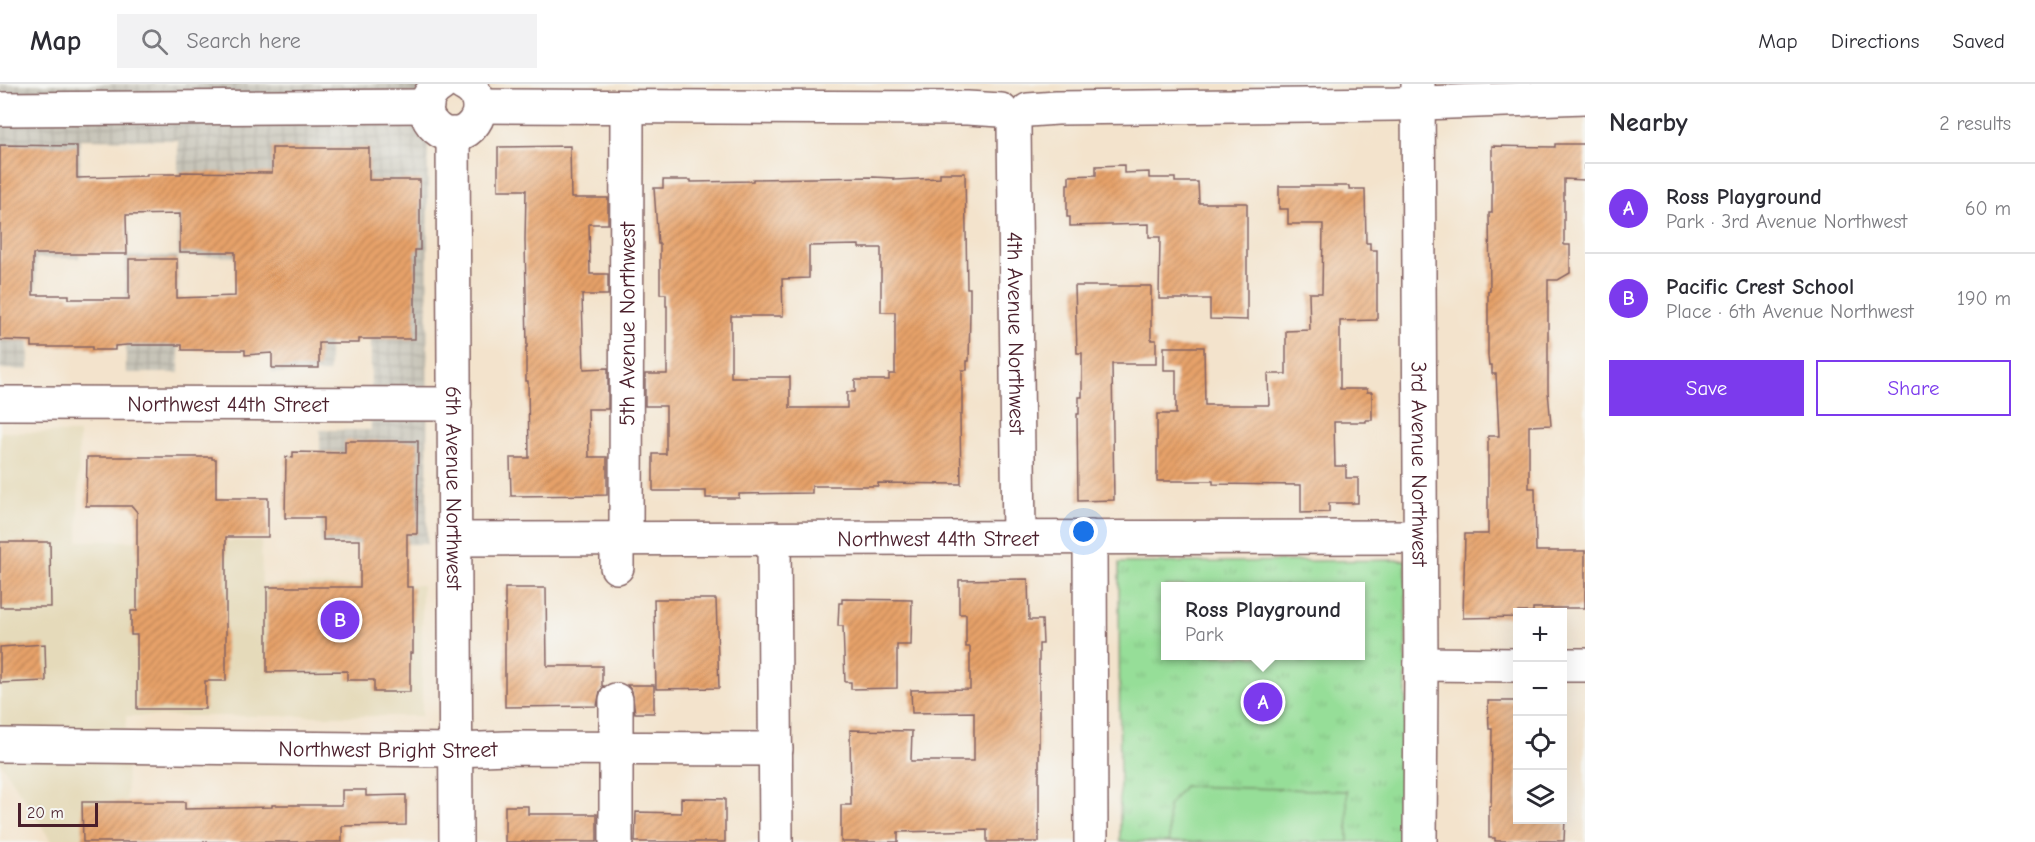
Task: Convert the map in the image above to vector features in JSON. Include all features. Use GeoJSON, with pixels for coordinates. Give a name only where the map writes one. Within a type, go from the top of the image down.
{"type":"FeatureCollection","features":[{"type":"Feature","properties":{"kind":"street"},"geometry":{"type":"LineString","coordinates":[[0,110],[434,95],[429,119],[441,131],[453,134],[465,131],[477,119],[471,95],[627,108],[967,108],[1014,116],[1057,108],[1418,94],[1577,93]]}},
{"type":"Feature","properties":{"kind":"street","name":"3rd Avenue Northwest"},"geometry":{"type":"LineString","coordinates":[[1418,94],[1420,842]]}},
{"type":"Feature","properties":{"kind":"street","name":"5th Avenue Northwest"},"geometry":{"type":"LineString","coordinates":[[620,548],[627,108]]}},
{"type":"Feature","properties":{"kind":"street","name":"4th Avenue Northwest"},"geometry":{"type":"LineString","coordinates":[[1014,116],[1019,537]]}},
{"type":"Feature","properties":{"kind":"street","name":"6th Avenue Northwest"},"geometry":{"type":"LineString","coordinates":[[453,134],[456,842]]}},
{"type":"Feature","properties":{"kind":"street","name":"Northwest 44th Street"},"geometry":{"type":"LineString","coordinates":[[0,403],[455,404]]}},
{"type":"Feature","properties":{"kind":"street"},"geometry":{"type":"LineString","coordinates":[[1090,537],[1091,842]]}},
{"type":"Feature","properties":{"kind":"street","name":"Northwest 44th Street"},"geometry":{"type":"LineString","coordinates":[[455,539],[620,548],[774,538],[1420,537]]}},
{"type":"Feature","properties":{"kind":"street"},"geometry":{"type":"LineString","coordinates":[[774,538],[776,842]]}},
{"type":"Feature","properties":{"kind":"street"},"geometry":{"type":"LineString","coordinates":[[1421,664],[1513,665]]}},
{"type":"Feature","properties":{"kind":"street"},"geometry":{"type":"LineString","coordinates":[[1567,665],[1585,665]]}},
{"type":"Feature","properties":{"kind":"street"},"geometry":{"type":"LineString","coordinates":[[616,700],[616,842]]}},
{"type":"Feature","properties":{"kind":"street","name":"Northwest Bright Street"},"geometry":{"type":"LineString","coordinates":[[0,745],[456,750],[507,748],[776,749]]}},
{"type":"Feature","properties":{"kind":"shaded area"},"geometry":{"type":"Polygon","coordinates":[[[0,84],[428,84],[427,544],[321,544],[320,430],[371,430],[371,261],[329,274],[329,373],[272,373],[271,257],[178,256],[178,140],[80,139],[79,258],[36,258],[36,290],[28,293],[29,370],[0,369],[0,84]]]}},
{"type":"Feature","properties":{"kind":"shaded area"},"geometry":{"type":"Polygon","coordinates":[[[126,256],[178,256],[179,373],[126,373],[126,256]]]}},
{"type":"Feature","properties":{"kind":"shaded area"},"geometry":{"type":"Polygon","coordinates":[[[0,432],[79,433],[78,541],[261,541],[262,584],[422,585],[422,716],[126,716],[127,842],[52,842],[0,762],[0,432]]]}},
{"type":"Feature","properties":{"kind":"green space"},"geometry":{"type":"Polygon","coordinates":[[[1406,560],[1406,842],[1120,842],[1119,563],[1406,560]]]}},
{"type":"Feature","properties":{"kind":"green space"},"geometry":{"type":"Polygon","coordinates":[[[1184,786],[1347,791],[1348,842],[1169,842],[1168,806],[1184,786]]]}},
{"type":"Feature","properties":{"kind":"building"},"geometry":{"type":"Polygon","coordinates":[[[1555,144],[1585,144],[1585,180],[1564,179],[1564,245],[1570,245],[1570,273],[1558,280],[1548,280],[1548,391],[1551,425],[1529,426],[1529,488],[1535,488],[1536,551],[1585,551],[1585,608],[1513,608],[1513,617],[1463,618],[1465,534],[1488,534],[1488,436],[1499,436],[1496,374],[1492,374],[1492,365],[1489,365],[1488,356],[1492,146],[1555,147],[1555,144]]]}},
{"type":"Feature","properties":{"kind":"building"},"geometry":{"type":"Polygon","coordinates":[[[0,145],[77,146],[77,178],[147,176],[147,174],[181,174],[181,172],[272,173],[272,148],[369,148],[369,180],[420,180],[420,250],[415,250],[415,339],[359,339],[359,343],[319,343],[319,368],[272,368],[272,353],[245,355],[245,350],[182,350],[182,345],[127,345],[115,346],[115,350],[92,350],[92,347],[32,347],[32,341],[0,340],[0,145]],[[180,214],[126,215],[127,254],[33,254],[33,295],[69,295],[69,299],[129,299],[129,259],[177,259],[177,298],[235,296],[235,252],[180,252],[180,214]]]}},
{"type":"Feature","properties":{"kind":"building"},"geometry":{"type":"Polygon","coordinates":[[[570,146],[571,198],[608,198],[608,224],[589,224],[590,274],[608,274],[608,295],[582,295],[584,369],[608,368],[608,409],[588,409],[589,457],[607,457],[607,495],[511,496],[510,458],[529,458],[528,381],[526,381],[526,190],[498,190],[498,147],[570,146]]]}},
{"type":"Feature","properties":{"kind":"building"},"geometry":{"type":"Polygon","coordinates":[[[1124,165],[1124,173],[1149,172],[1149,178],[1175,178],[1175,182],[1198,182],[1199,203],[1247,203],[1247,320],[1210,319],[1210,299],[1159,299],[1160,237],[1149,237],[1149,224],[1070,226],[1070,217],[1067,217],[1069,176],[1096,175],[1096,166],[1124,165]]]}},
{"type":"Feature","properties":{"kind":"building"},"geometry":{"type":"Polygon","coordinates":[[[940,173],[965,173],[967,288],[970,288],[970,311],[969,361],[967,361],[967,370],[962,370],[961,484],[878,483],[878,486],[812,486],[812,493],[739,494],[739,498],[706,498],[706,491],[653,491],[653,454],[666,454],[666,406],[645,406],[645,374],[667,374],[667,306],[666,294],[660,294],[660,244],[658,244],[654,188],[663,188],[663,180],[691,180],[691,182],[873,177],[894,178],[894,180],[940,178],[940,173]],[[859,245],[809,246],[809,278],[782,279],[783,316],[731,316],[731,377],[790,377],[790,408],[847,408],[847,392],[855,392],[855,380],[889,380],[889,374],[895,374],[895,312],[881,312],[881,248],[859,248],[859,245]]]}},
{"type":"Feature","properties":{"kind":"building"},"geometry":{"type":"Polygon","coordinates":[[[1279,186],[1349,186],[1349,189],[1365,189],[1366,243],[1370,243],[1370,250],[1377,250],[1377,320],[1340,321],[1340,389],[1367,389],[1367,392],[1372,392],[1372,420],[1334,422],[1335,466],[1346,466],[1346,478],[1358,478],[1358,503],[1329,503],[1329,512],[1301,513],[1301,485],[1157,481],[1157,414],[1176,414],[1176,370],[1164,370],[1164,347],[1204,347],[1205,405],[1269,405],[1268,374],[1286,374],[1286,331],[1310,330],[1309,293],[1322,293],[1323,224],[1288,224],[1288,209],[1279,209],[1279,186]]]}},
{"type":"Feature","properties":{"kind":"building"},"geometry":{"type":"Polygon","coordinates":[[[1075,286],[1151,286],[1151,340],[1156,340],[1156,364],[1112,364],[1114,500],[1078,501],[1077,414],[1079,414],[1079,397],[1082,397],[1082,353],[1077,353],[1075,286]]]}},
{"type":"Feature","properties":{"kind":"building"},"geometry":{"type":"Polygon","coordinates":[[[345,441],[418,441],[417,534],[407,534],[407,587],[413,587],[413,653],[410,653],[410,692],[374,692],[374,680],[347,680],[347,671],[267,672],[267,587],[360,587],[360,540],[323,540],[323,518],[285,518],[286,457],[293,458],[293,452],[345,453],[345,441]]]}},
{"type":"Feature","properties":{"kind":"building"},"geometry":{"type":"Polygon","coordinates":[[[87,457],[212,457],[216,459],[216,498],[268,498],[268,537],[226,537],[226,681],[205,681],[205,709],[137,709],[137,635],[131,635],[131,611],[137,611],[137,512],[132,506],[86,506],[87,457]]]}},
{"type":"Feature","properties":{"kind":"building"},"geometry":{"type":"Polygon","coordinates":[[[0,542],[50,542],[51,607],[0,607],[0,542]]]}},
{"type":"Feature","properties":{"kind":"building"},"geometry":{"type":"Polygon","coordinates":[[[1028,579],[1029,620],[1042,620],[1043,644],[1039,644],[1039,842],[987,842],[987,830],[898,832],[898,842],[841,842],[841,805],[851,805],[850,730],[912,731],[911,761],[974,761],[974,712],[912,713],[911,690],[970,689],[970,647],[966,647],[966,614],[959,614],[959,580],[1028,579]]]}},
{"type":"Feature","properties":{"kind":"building"},"geometry":{"type":"Polygon","coordinates":[[[505,588],[546,588],[547,666],[602,666],[602,686],[604,686],[600,691],[597,706],[505,707],[505,588]]]}},
{"type":"Feature","properties":{"kind":"building"},"geometry":{"type":"Polygon","coordinates":[[[654,599],[716,599],[719,688],[656,689],[654,599]]]}},
{"type":"Feature","properties":{"kind":"building"},"geometry":{"type":"Polygon","coordinates":[[[842,599],[912,600],[911,645],[897,645],[897,688],[851,689],[851,682],[845,682],[843,626],[838,626],[839,603],[842,603],[842,599]]]}},
{"type":"Feature","properties":{"kind":"building"},"geometry":{"type":"Polygon","coordinates":[[[45,644],[46,681],[0,683],[0,647],[45,644]]]}},
{"type":"Feature","properties":{"kind":"building"},"geometry":{"type":"Polygon","coordinates":[[[627,685],[654,685],[654,713],[635,713],[632,691],[627,685]]]}},
{"type":"Feature","properties":{"kind":"building"},"geometry":{"type":"Polygon","coordinates":[[[1488,701],[1513,701],[1513,824],[1565,824],[1564,841],[1495,841],[1495,838],[1489,838],[1492,729],[1489,729],[1488,701]]]}},
{"type":"Feature","properties":{"kind":"building"},"geometry":{"type":"Polygon","coordinates":[[[342,790],[366,790],[366,796],[406,795],[406,825],[342,826],[342,842],[83,842],[82,802],[185,802],[185,809],[342,805],[342,790]]]}},
{"type":"Feature","properties":{"kind":"building"},"geometry":{"type":"Polygon","coordinates":[[[681,798],[725,799],[725,842],[635,842],[636,812],[681,813],[681,798]]]}},
{"type":"Feature","properties":{"kind":"building"},"geometry":{"type":"Polygon","coordinates":[[[505,806],[528,806],[528,814],[597,814],[597,842],[505,842],[505,806]]]}},
{"type":"Feature","properties":{"kind":"place","name":"Pacific Crest School"},"geometry":{"type":"Point","coordinates":[340,620]}},
{"type":"Feature","properties":{"kind":"place","name":"Ross Playground"},"geometry":{"type":"Point","coordinates":[1263,702]}}]}
